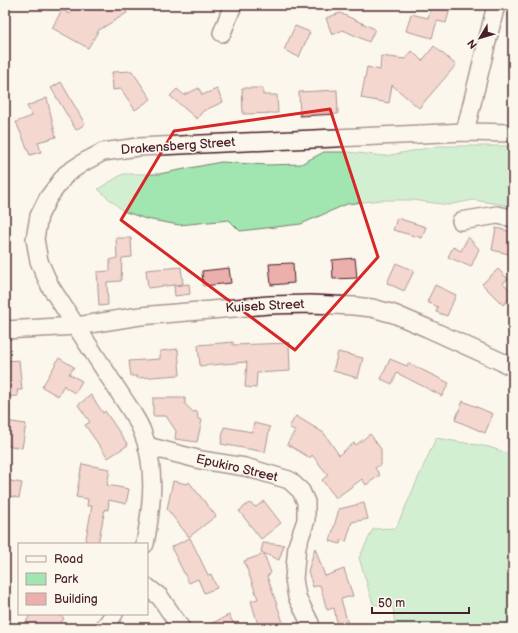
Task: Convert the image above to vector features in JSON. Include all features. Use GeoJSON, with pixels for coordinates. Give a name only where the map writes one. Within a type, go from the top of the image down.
{"type":"FeatureCollection","features":[{"type":"Feature","properties":{"kind":"street"},"geometry":{"type":"LineString","coordinates":[[222,32],[232,5]]}},
{"type":"Feature","properties":{"kind":"street"},"geometry":{"type":"LineString","coordinates":[[465,132],[496,5]]}},
{"type":"Feature","properties":{"kind":"street","name":"Drakensberg Street"},"geometry":{"type":"LineString","coordinates":[[145,543],[150,518],[152,465],[142,430],[50,286],[39,261],[35,239],[39,216],[48,198],[66,174],[103,152],[138,147],[465,132],[513,133]]}},
{"type":"Feature","properties":{"kind":"street"},"geometry":{"type":"LineString","coordinates":[[462,221],[497,215],[513,218]]}},
{"type":"Feature","properties":{"kind":"street","name":"Kuiseb Street"},"geometry":{"type":"LineString","coordinates":[[5,330],[76,326],[140,316],[269,305],[311,304],[366,307],[394,314],[513,368]]}},
{"type":"Feature","properties":{"kind":"street","name":"Epukiro Street"},"geometry":{"type":"LineString","coordinates":[[147,446],[201,460],[245,467],[289,480],[301,491],[306,502],[306,520],[297,546],[294,579],[297,597],[310,623],[310,628]]}},
{"type":"Feature","properties":{"kind":"street"},"geometry":{"type":"LineString","coordinates":[[148,588],[160,597],[180,628]]}},
{"type":"Feature","properties":{"kind":"street"},"geometry":{"type":"LineString","coordinates":[[104,628],[113,615]]}},
{"type":"Feature","properties":{"kind":"highlighted area"},"geometry":{"type":"Polygon","coordinates":[[[330,109],[378,257],[295,350],[121,220],[174,131],[330,109]]]}},
{"type":"Feature","properties":{"kind":"green space"},"geometry":{"type":"Polygon","coordinates":[[[439,146],[513,146],[513,206],[473,200],[448,205],[413,200],[381,200],[347,204],[301,224],[240,231],[229,220],[179,225],[146,219],[123,211],[98,189],[123,174],[159,174],[221,162],[267,165],[301,164],[324,152],[347,152],[385,156],[439,146]]]}},
{"type":"Feature","properties":{"kind":"green space"},"geometry":{"type":"Polygon","coordinates":[[[436,438],[489,447],[513,455],[513,628],[395,628],[393,607],[373,604],[359,558],[373,529],[396,528],[436,438]]]}},
{"type":"Feature","properties":{"kind":"building"},"geometry":{"type":"Polygon","coordinates":[[[75,5],[122,5],[127,13],[99,30],[88,48],[52,28],[62,10],[70,14],[75,5]]]}},
{"type":"Feature","properties":{"kind":"building"},"geometry":{"type":"Polygon","coordinates":[[[432,5],[451,5],[446,23],[437,21],[432,38],[406,31],[411,14],[428,18],[432,5]]]}},
{"type":"Feature","properties":{"kind":"building"},"geometry":{"type":"Polygon","coordinates":[[[340,13],[375,29],[369,42],[343,30],[332,35],[326,18],[340,13]]]}},
{"type":"Feature","properties":{"kind":"building"},"geometry":{"type":"Polygon","coordinates":[[[295,26],[310,32],[299,57],[284,50],[295,26]]]}},
{"type":"Feature","properties":{"kind":"building"},"geometry":{"type":"Polygon","coordinates":[[[434,46],[456,65],[419,108],[392,85],[389,103],[361,98],[367,67],[380,70],[381,56],[405,59],[412,51],[422,61],[434,46]]]}},
{"type":"Feature","properties":{"kind":"building"},"geometry":{"type":"Polygon","coordinates":[[[132,71],[151,99],[135,110],[121,89],[113,90],[112,72],[132,71]]]}},
{"type":"Feature","properties":{"kind":"building"},"geometry":{"type":"Polygon","coordinates":[[[61,82],[85,124],[76,130],[51,88],[61,82]]]}},
{"type":"Feature","properties":{"kind":"building"},"geometry":{"type":"Polygon","coordinates":[[[199,88],[202,95],[217,89],[223,102],[203,111],[197,119],[170,96],[177,89],[184,95],[199,88]]]}},
{"type":"Feature","properties":{"kind":"building"},"geometry":{"type":"Polygon","coordinates":[[[242,88],[263,88],[263,95],[277,95],[278,113],[243,114],[242,88]]]}},
{"type":"Feature","properties":{"kind":"building"},"geometry":{"type":"Polygon","coordinates":[[[337,90],[338,114],[300,116],[299,92],[337,90]]]}},
{"type":"Feature","properties":{"kind":"building"},"geometry":{"type":"Polygon","coordinates":[[[47,98],[56,137],[38,142],[41,152],[30,155],[16,122],[32,116],[27,106],[47,98]]]}},
{"type":"Feature","properties":{"kind":"building"},"geometry":{"type":"Polygon","coordinates":[[[397,218],[426,227],[422,238],[393,230],[397,218]]]}},
{"type":"Feature","properties":{"kind":"building"},"geometry":{"type":"Polygon","coordinates":[[[496,228],[513,232],[513,255],[492,250],[496,228]]]}},
{"type":"Feature","properties":{"kind":"building"},"geometry":{"type":"Polygon","coordinates":[[[468,237],[479,249],[471,267],[448,257],[453,247],[461,251],[468,237]]]}},
{"type":"Feature","properties":{"kind":"building"},"geometry":{"type":"Polygon","coordinates":[[[116,238],[131,238],[132,257],[122,258],[121,281],[107,282],[108,305],[99,306],[97,272],[110,271],[110,260],[117,258],[116,238]]]}},
{"type":"Feature","properties":{"kind":"building"},"geometry":{"type":"Polygon","coordinates":[[[355,258],[357,278],[333,279],[332,260],[355,258]]]}},
{"type":"Feature","properties":{"kind":"building"},"geometry":{"type":"Polygon","coordinates":[[[293,263],[294,283],[271,285],[269,264],[293,263]]]}},
{"type":"Feature","properties":{"kind":"building"},"geometry":{"type":"Polygon","coordinates":[[[396,263],[414,271],[404,291],[387,283],[396,263]]]}},
{"type":"Feature","properties":{"kind":"building"},"geometry":{"type":"Polygon","coordinates":[[[181,267],[183,284],[148,288],[146,270],[181,267]]]}},
{"type":"Feature","properties":{"kind":"building"},"geometry":{"type":"Polygon","coordinates":[[[229,268],[231,283],[203,286],[202,271],[229,268]]]}},
{"type":"Feature","properties":{"kind":"building"},"geometry":{"type":"Polygon","coordinates":[[[498,269],[508,279],[503,283],[513,293],[513,295],[503,305],[482,284],[498,269]]]}},
{"type":"Feature","properties":{"kind":"building"},"geometry":{"type":"Polygon","coordinates":[[[189,284],[190,294],[175,296],[174,286],[189,284]]]}},
{"type":"Feature","properties":{"kind":"building"},"geometry":{"type":"Polygon","coordinates":[[[435,285],[456,295],[447,316],[436,312],[438,307],[427,302],[435,285]]]}},
{"type":"Feature","properties":{"kind":"building"},"geometry":{"type":"Polygon","coordinates":[[[233,342],[233,345],[289,343],[290,371],[257,373],[256,388],[245,387],[247,362],[200,366],[198,345],[233,342]]]}},
{"type":"Feature","properties":{"kind":"building"},"geometry":{"type":"Polygon","coordinates":[[[178,349],[180,375],[137,378],[137,376],[131,376],[129,361],[160,359],[160,351],[178,349]]]}},
{"type":"Feature","properties":{"kind":"building"},"geometry":{"type":"Polygon","coordinates":[[[338,352],[363,358],[358,378],[333,371],[338,352]]]}},
{"type":"Feature","properties":{"kind":"building"},"geometry":{"type":"Polygon","coordinates":[[[59,358],[74,367],[69,374],[82,381],[75,393],[66,388],[64,385],[58,396],[42,387],[59,358]]]}},
{"type":"Feature","properties":{"kind":"building"},"geometry":{"type":"Polygon","coordinates":[[[390,359],[407,366],[408,363],[449,383],[442,396],[397,373],[392,384],[381,379],[390,359]]]}},
{"type":"Feature","properties":{"kind":"building"},"geometry":{"type":"Polygon","coordinates":[[[19,360],[22,390],[17,390],[18,396],[5,397],[5,361],[19,360]]]}},
{"type":"Feature","properties":{"kind":"building"},"geometry":{"type":"Polygon","coordinates":[[[91,395],[103,413],[105,411],[128,445],[108,458],[85,425],[90,422],[78,405],[91,395]]]}},
{"type":"Feature","properties":{"kind":"building"},"geometry":{"type":"Polygon","coordinates":[[[153,398],[185,398],[185,404],[193,412],[197,411],[198,419],[202,420],[197,442],[175,439],[176,431],[166,416],[153,416],[153,398]]]}},
{"type":"Feature","properties":{"kind":"building"},"geometry":{"type":"Polygon","coordinates":[[[463,401],[493,414],[485,433],[455,420],[463,401]]]}},
{"type":"Feature","properties":{"kind":"building"},"geometry":{"type":"Polygon","coordinates":[[[296,416],[324,433],[339,455],[354,443],[356,445],[370,434],[381,449],[381,464],[375,468],[380,475],[366,485],[362,479],[336,498],[322,480],[328,475],[312,455],[310,458],[287,444],[295,431],[289,427],[296,416]]]}},
{"type":"Feature","properties":{"kind":"building"},"geometry":{"type":"Polygon","coordinates":[[[5,421],[26,424],[22,448],[5,445],[5,421]]]}},
{"type":"Feature","properties":{"kind":"building"},"geometry":{"type":"Polygon","coordinates":[[[254,423],[270,427],[265,452],[221,444],[224,427],[252,432],[254,423]]]}},
{"type":"Feature","properties":{"kind":"building"},"geometry":{"type":"Polygon","coordinates":[[[82,464],[110,469],[107,485],[129,489],[126,504],[109,500],[108,510],[105,509],[98,543],[85,543],[92,506],[87,506],[88,499],[76,497],[82,464]]]}},
{"type":"Feature","properties":{"kind":"building"},"geometry":{"type":"Polygon","coordinates":[[[5,480],[22,483],[19,498],[5,495],[5,480]]]}},
{"type":"Feature","properties":{"kind":"building"},"geometry":{"type":"Polygon","coordinates":[[[173,481],[187,484],[189,482],[216,516],[189,537],[167,509],[173,481]]]}},
{"type":"Feature","properties":{"kind":"building"},"geometry":{"type":"Polygon","coordinates":[[[264,501],[281,523],[261,539],[239,511],[249,503],[256,507],[264,501]]]}},
{"type":"Feature","properties":{"kind":"building"},"geometry":{"type":"Polygon","coordinates":[[[364,503],[368,519],[352,522],[346,542],[341,540],[340,544],[330,541],[339,509],[364,503]]]}},
{"type":"Feature","properties":{"kind":"building"},"geometry":{"type":"Polygon","coordinates":[[[190,538],[208,575],[211,574],[217,588],[204,593],[198,579],[189,583],[171,547],[190,538]]]}},
{"type":"Feature","properties":{"kind":"building"},"geometry":{"type":"Polygon","coordinates":[[[263,543],[284,545],[279,560],[261,552],[263,543]]]}},
{"type":"Feature","properties":{"kind":"building"},"geometry":{"type":"Polygon","coordinates":[[[315,548],[325,576],[344,569],[353,596],[341,599],[349,628],[338,628],[334,608],[327,610],[320,585],[313,587],[308,571],[315,548]]]}},
{"type":"Feature","properties":{"kind":"building"},"geometry":{"type":"Polygon","coordinates":[[[264,554],[271,573],[267,576],[285,628],[259,628],[251,601],[258,599],[244,561],[264,554]]]}},
{"type":"Feature","properties":{"kind":"building"},"geometry":{"type":"Polygon","coordinates":[[[30,615],[60,615],[64,618],[58,628],[54,628],[45,623],[42,628],[22,628],[30,615]]]}},
{"type":"Feature","properties":{"kind":"building"},"geometry":{"type":"Polygon","coordinates":[[[229,615],[236,628],[202,628],[229,615]]]}}]}
